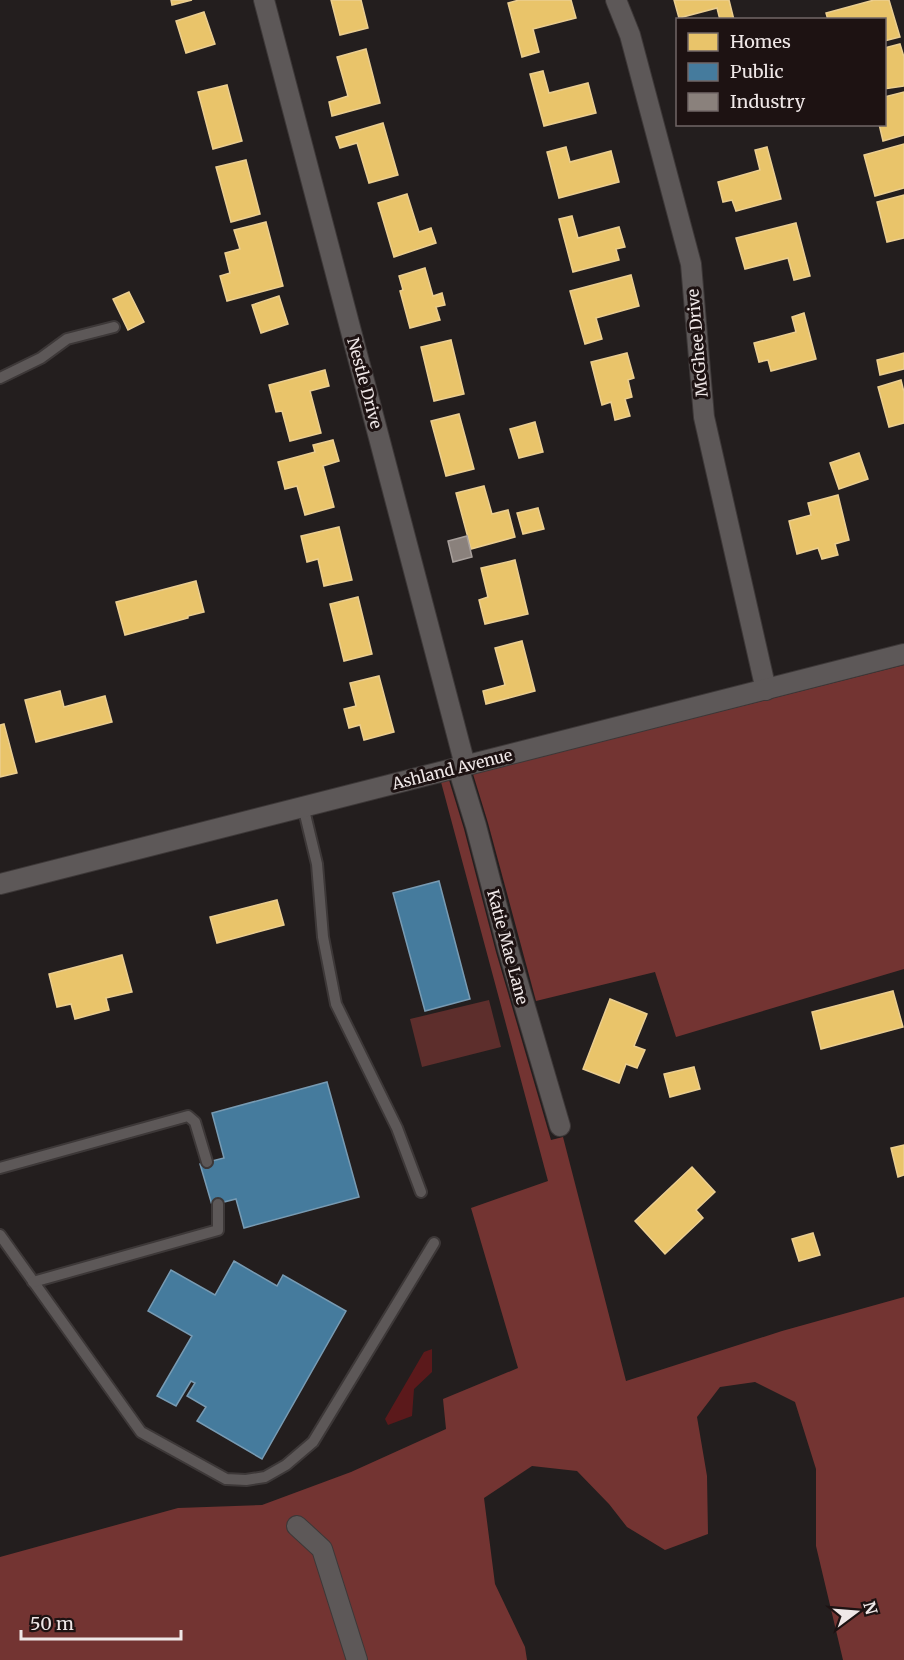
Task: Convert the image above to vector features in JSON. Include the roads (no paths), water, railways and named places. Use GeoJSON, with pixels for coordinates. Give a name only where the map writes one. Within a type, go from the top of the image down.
{"type":"FeatureCollection","features":[{"type":"Feature","properties":{"kind":"street","name":"Nestle Drive"},"geometry":{"type":"LineString","coordinates":[[264,0],[461,766]]}},
{"type":"Feature","properties":{"kind":"street","name":"McGhee Drive"},"geometry":{"type":"LineString","coordinates":[[616,0],[630,35],[691,264],[704,417],[766,690]]}},
{"type":"Feature","properties":{"kind":"street","name":"Ashland Avenue"},"geometry":{"type":"LineString","coordinates":[[0,884],[904,654]]}},
{"type":"Feature","properties":{"kind":"street","name":"Katie Mae Lane"},"geometry":{"type":"LineString","coordinates":[[461,766],[507,949],[560,1126]]}},
{"type":"Feature","properties":{"kind":"street"},"geometry":{"type":"LineString","coordinates":[[297,1526],[322,1549],[357,1660]]}},
{"type":"Feature","properties":{"kind":"lane"},"geometry":{"type":"LineString","coordinates":[[0,378],[41,358],[67,339],[114,327]]}},
{"type":"Feature","properties":{"kind":"lane"},"geometry":{"type":"LineString","coordinates":[[303,806],[317,864],[323,936],[336,1004],[397,1128],[421,1192]]}},
{"type":"Feature","properties":{"kind":"lane"},"geometry":{"type":"LineString","coordinates":[[0,1168],[188,1116],[195,1122],[207,1162]]}},
{"type":"Feature","properties":{"kind":"lane"},"geometry":{"type":"LineString","coordinates":[[33,1282],[218,1230],[218,1204]]}},
{"type":"Feature","properties":{"kind":"lane"},"geometry":{"type":"LineString","coordinates":[[0,1235],[141,1432],[226,1479],[246,1480],[265,1476],[286,1465],[313,1442],[434,1243]]}}]}
